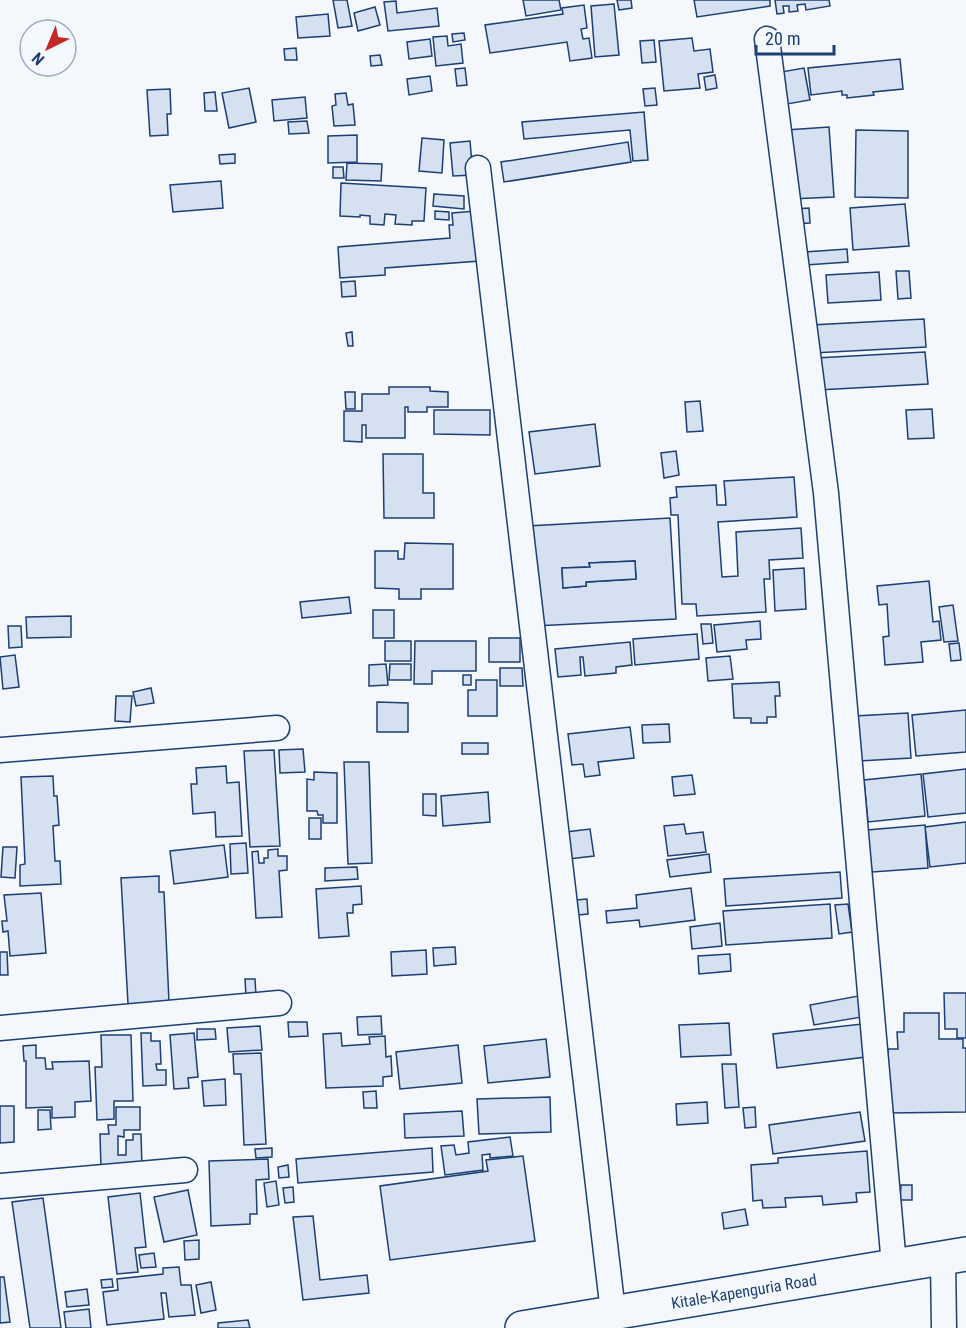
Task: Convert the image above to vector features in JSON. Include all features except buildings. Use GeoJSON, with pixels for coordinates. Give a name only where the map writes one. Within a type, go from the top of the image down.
{"type":"FeatureCollection","features":[{"type":"Feature","properties":{"kind":"highway","name":"Kitale-Kapenguria Road"},"geometry":{"type":"LineString","coordinates":[[522,1328],[955,1256]]}},
{"type":"Feature","properties":{"kind":"street"},"geometry":{"type":"LineString","coordinates":[[767,39],[826,493],[894,1265]]}},
{"type":"Feature","properties":{"kind":"street"},"geometry":{"type":"LineString","coordinates":[[478,168],[612,1312]]}},
{"type":"Feature","properties":{"kind":"street"},"geometry":{"type":"LineString","coordinates":[[0,750],[277,728]]}},
{"type":"Feature","properties":{"kind":"street"},"geometry":{"type":"LineString","coordinates":[[0,1028],[279,1003]]}},
{"type":"Feature","properties":{"kind":"street"},"geometry":{"type":"LineString","coordinates":[[0,1186],[185,1170]]}},
{"type":"Feature","properties":{"kind":"street"},"geometry":{"type":"LineString","coordinates":[[944,1328],[955,1256]]}}]}
